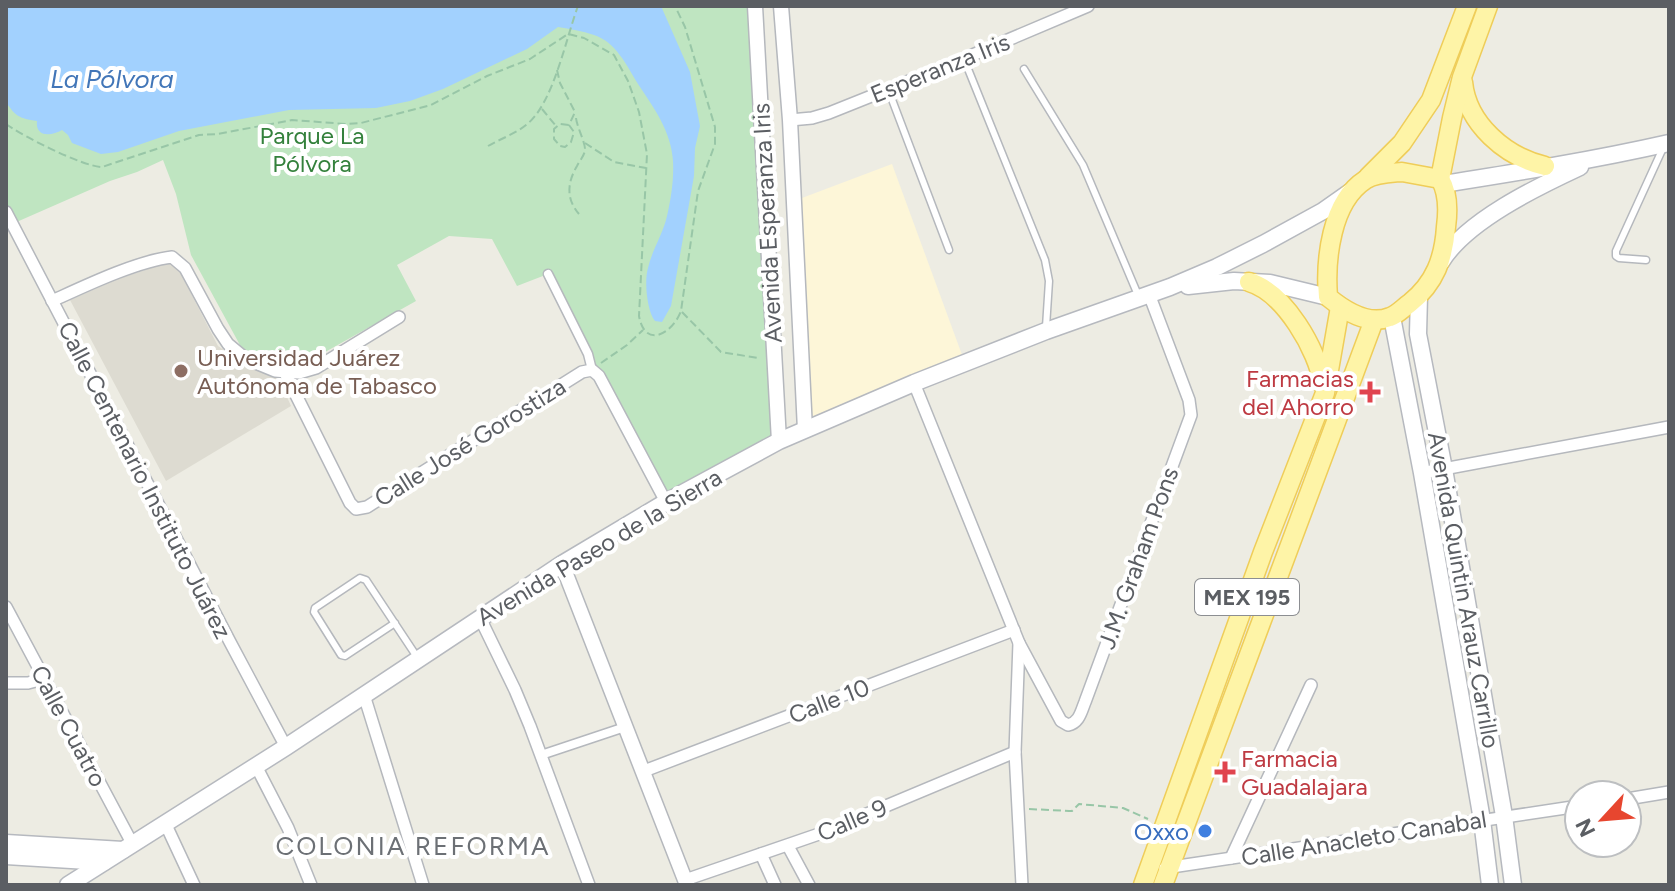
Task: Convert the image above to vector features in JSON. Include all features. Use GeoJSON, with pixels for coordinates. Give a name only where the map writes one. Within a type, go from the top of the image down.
{"type":"FeatureCollection","features":[{"type":"Feature","properties":{"kind":"main road"},"geometry":{"type":"LineString","coordinates":[[1467,6],[1431,100],[1402,143],[1351,191],[1336,222],[1326,273],[1334,302],[1358,316],[1383,318],[1419,296],[1447,252],[1468,233],[1543,184],[1597,159]]}},
{"type":"Feature","properties":{"kind":"main road"},"geometry":{"type":"LineString","coordinates":[[1441,262],[1447,203],[1441,182],[1452,118],[1462,77],[1488,6]]}},
{"type":"Feature","properties":{"kind":"main road"},"geometry":{"type":"LineString","coordinates":[[1462,77],[1466,99],[1483,128],[1513,154],[1545,166]]}},
{"type":"Feature","properties":{"kind":"main road"},"geometry":{"type":"LineString","coordinates":[[1367,178],[1402,172],[1441,182],[1597,159],[1667,144]]}},
{"type":"Feature","properties":{"kind":"main road","name":"Avenida Paseo de la Sierra"},"geometry":{"type":"LineString","coordinates":[[68,885],[166,825],[562,564],[666,502],[779,441],[914,383],[1217,267],[1323,211],[1351,191]]}},
{"type":"Feature","properties":{"kind":"main road","name":"Avenida Paseo de la Sierra"},"geometry":{"type":"LineString","coordinates":[[1170,287],[1234,281],[1270,283],[1334,302]]}},
{"type":"Feature","properties":{"kind":"main road"},"geometry":{"type":"LineString","coordinates":[[1249,282],[1269,291],[1307,339],[1323,382],[1323,398]]}},
{"type":"Feature","properties":{"kind":"main road","name":"Avenida Quintin Arauz Carrillo"},"geometry":{"type":"LineString","coordinates":[[1419,296],[1418,334],[1504,816],[1513,885]]}},
{"type":"Feature","properties":{"kind":"main road","name":"MEX 195"},"geometry":{"type":"LineString","coordinates":[[1146,877],[1263,552],[1323,398],[1334,302]]}},
{"type":"Feature","properties":{"kind":"main road","name":"MEX 195"},"geometry":{"type":"LineString","coordinates":[[1166,876],[1383,318]]}},
{"type":"Feature","properties":{"kind":"main road","name":"Avenida Quintin Arauz Carrillo"},"geometry":{"type":"LineString","coordinates":[[1383,318],[1422,473],[1482,820],[1490,885]]}},
{"type":"Feature","properties":{"kind":"main road"},"geometry":{"type":"LineString","coordinates":[[6,843],[128,847]]}},
{"type":"Feature","properties":{"kind":"main road"},"geometry":{"type":"LineString","coordinates":[[6,856],[104,862]]}},
{"type":"Feature","properties":{"kind":"street","name":"Avenida Esperanza Iris"},"geometry":{"type":"LineString","coordinates":[[755,6],[779,441]]}},
{"type":"Feature","properties":{"kind":"street","name":"Avenida Esperanza Iris"},"geometry":{"type":"LineString","coordinates":[[781,6],[790,120],[805,430]]}},
{"type":"Feature","properties":{"kind":"street","name":"Esperanza Iris"},"geometry":{"type":"LineString","coordinates":[[790,120],[817,116],[888,89],[1088,6]]}},
{"type":"Feature","properties":{"kind":"street","name":"Calle Centenario Instituto Juárez"},"geometry":{"type":"LineString","coordinates":[[6,212],[286,747]]}},
{"type":"Feature","properties":{"kind":"street"},"geometry":{"type":"LineString","coordinates":[[52,301],[121,272],[172,257],[185,268],[228,344],[256,364],[285,373],[299,373],[322,365],[399,317]]}},
{"type":"Feature","properties":{"kind":"street"},"geometry":{"type":"LineString","coordinates":[[548,274],[588,354],[592,370],[599,376],[666,502]]}},
{"type":"Feature","properties":{"kind":"street","name":"J.M. Graham Pons"},"geometry":{"type":"LineString","coordinates":[[1019,643],[1061,721],[1068,725],[1074,723],[1085,702],[1191,415],[1188,396],[1144,296]]}},
{"type":"Feature","properties":{"kind":"street","name":"Calle José Gorostiza"},"geometry":{"type":"LineString","coordinates":[[285,373],[350,503],[359,510],[582,372],[592,370]]}},
{"type":"Feature","properties":{"kind":"street"},"geometry":{"type":"LineString","coordinates":[[914,383],[1019,643],[1015,752],[1022,885]]}},
{"type":"Feature","properties":{"kind":"street"},"geometry":{"type":"LineString","coordinates":[[1422,473],[1669,427]]}},
{"type":"Feature","properties":{"kind":"street"},"geometry":{"type":"LineString","coordinates":[[562,564],[686,882]]}},
{"type":"Feature","properties":{"kind":"street","name":"Calle Cuatro"},"geometry":{"type":"LineString","coordinates":[[6,607],[128,847]]}},
{"type":"Feature","properties":{"kind":"street"},"geometry":{"type":"LineString","coordinates":[[480,618],[515,690],[589,885]]}},
{"type":"Feature","properties":{"kind":"street","name":"Calle 10"},"geometry":{"type":"LineString","coordinates":[[644,771],[1014,630]]}},
{"type":"Feature","properties":{"kind":"street"},"geometry":{"type":"LineString","coordinates":[[6,683],[43,679]]}},
{"type":"Feature","properties":{"kind":"street"},"geometry":{"type":"LineString","coordinates":[[1231,858],[1311,685]]}},
{"type":"Feature","properties":{"kind":"street"},"geometry":{"type":"LineString","coordinates":[[364,695],[423,885]]}},
{"type":"Feature","properties":{"kind":"street"},"geometry":{"type":"LineString","coordinates":[[541,755],[625,727]]}},
{"type":"Feature","properties":{"kind":"street","name":"Calle 9"},"geometry":{"type":"LineString","coordinates":[[686,882],[788,846],[1015,752]]}},
{"type":"Feature","properties":{"kind":"street"},"geometry":{"type":"LineString","coordinates":[[256,766],[288,828],[311,885]]}},
{"type":"Feature","properties":{"kind":"street"},"geometry":{"type":"LineString","coordinates":[[1643,796],[1669,792]]}},
{"type":"Feature","properties":{"kind":"street","name":"Calle Anacleto Canabal"},"geometry":{"type":"LineString","coordinates":[[1146,877],[1166,876],[1231,858],[1563,808]]}},
{"type":"Feature","properties":{"kind":"street"},"geometry":{"type":"LineString","coordinates":[[166,825],[194,885]]}},
{"type":"Feature","properties":{"kind":"street"},"geometry":{"type":"LineString","coordinates":[[788,846],[809,885]]}},
{"type":"Feature","properties":{"kind":"street"},"geometry":{"type":"LineString","coordinates":[[761,854],[775,885]]}},
{"type":"Feature","properties":{"kind":"lane"},"geometry":{"type":"LineString","coordinates":[[964,59],[1045,260],[1049,281],[1046,331]]}},
{"type":"Feature","properties":{"kind":"lane"},"geometry":{"type":"LineString","coordinates":[[1024,69],[1083,165],[1144,296]]}},
{"type":"Feature","properties":{"kind":"lane"},"geometry":{"type":"LineString","coordinates":[[888,89],[949,250]]}},
{"type":"Feature","properties":{"kind":"lane"},"geometry":{"type":"LineString","coordinates":[[1646,260],[1619,258],[1616,251],[1667,144]]}},
{"type":"Feature","properties":{"kind":"lane"},"geometry":{"type":"LineString","coordinates":[[395,623],[345,656],[341,655],[314,612],[315,608],[363,578],[395,623],[418,658]]}},
{"type":"Feature","properties":{"kind":"path"},"geometry":{"type":"LineString","coordinates":[[488,146],[527,124],[542,108],[578,6]]}},
{"type":"Feature","properties":{"kind":"path"},"geometry":{"type":"LineString","coordinates":[[568,33],[584,38],[616,57],[639,112],[647,150],[640,323],[653,335],[665,333],[674,326],[681,311],[698,191],[716,133],[685,27],[675,6]]}},
{"type":"Feature","properties":{"kind":"path"},"geometry":{"type":"LineString","coordinates":[[6,124],[59,152],[91,166],[102,167],[199,135],[292,120],[361,123],[431,105],[487,76],[530,59],[568,33]]}},
{"type":"Feature","properties":{"kind":"path"},"geometry":{"type":"LineString","coordinates":[[557,69],[584,142],[614,162],[646,168]]}},
{"type":"Feature","properties":{"kind":"path"},"geometry":{"type":"LineString","coordinates":[[542,108],[556,126]]}},
{"type":"Feature","properties":{"kind":"path"},"geometry":{"type":"LineString","coordinates":[[569,125],[575,112]]}},
{"type":"Feature","properties":{"kind":"path"},"geometry":{"type":"LineString","coordinates":[[563,123],[569,125],[573,129],[571,142],[565,147],[560,146],[553,132],[556,126],[563,123]]}},
{"type":"Feature","properties":{"kind":"path"},"geometry":{"type":"LineString","coordinates":[[579,214],[569,199],[569,187],[585,151],[584,142]]}},
{"type":"Feature","properties":{"kind":"path"},"geometry":{"type":"LineString","coordinates":[[681,311],[721,352],[775,360]]}},
{"type":"Feature","properties":{"kind":"path"},"geometry":{"type":"LineString","coordinates":[[592,370],[644,329]]}},
{"type":"Feature","properties":{"kind":"path"},"geometry":{"type":"LineString","coordinates":[[1017,808],[1072,811],[1079,804],[1119,807],[1164,825]]}},
{"type":"Feature","properties":{"kind":"shaded area"},"geometry":{"type":"Polygon","coordinates":[[[892,164],[965,363],[805,430],[794,201],[892,164]]]}},
{"type":"Feature","properties":{"kind":"shaded area","name":"Universidad Juárez Autónoma de Tabasco"},"geometry":{"type":"Polygon","coordinates":[[[169,262],[178,268],[218,346],[248,367],[279,379],[291,406],[166,481],[70,300],[118,279],[169,262]]]}},
{"type":"Feature","properties":{"kind":"green space","name":"Parque La Pólvora"},"geometry":{"type":"Polygon","coordinates":[[[6,6],[755,6],[779,441],[666,502],[548,274],[517,286],[492,239],[449,236],[397,265],[416,301],[318,356],[286,362],[252,355],[241,347],[191,255],[176,194],[163,160],[12,224],[6,212],[6,6]]]}},
{"type":"Feature","properties":{"kind":"water","name":"La Pólvora"},"geometry":{"type":"Polygon","coordinates":[[[6,6],[661,6],[690,72],[700,126],[671,306],[662,322],[655,321],[646,288],[648,268],[665,223],[671,196],[672,150],[656,111],[625,62],[602,38],[558,27],[527,49],[443,89],[410,101],[376,108],[289,110],[179,131],[118,152],[101,154],[72,143],[62,130],[54,134],[41,133],[37,121],[18,116],[6,102],[6,6]]]}},
{"type":"Feature","properties":{"kind":"place","name":"Universidad Juárez Autónoma de Tabasco"},"geometry":{"type":"Point","coordinates":[181,371]}},
{"type":"Feature","properties":{"kind":"place","name":"Farmacias del Ahorro"},"geometry":{"type":"Point","coordinates":[1370,392]}},
{"type":"Feature","properties":{"kind":"place","name":"Farmacia Guadalajara"},"geometry":{"type":"Point","coordinates":[1225,772]}},
{"type":"Feature","properties":{"kind":"place","name":"Oxxo"},"geometry":{"type":"Point","coordinates":[1205,831]}},
{"type":"Feature","properties":{"kind":"district","name":"COLONIA REFORMA"},"geometry":{"type":"Point","coordinates":[413,846]}}]}
